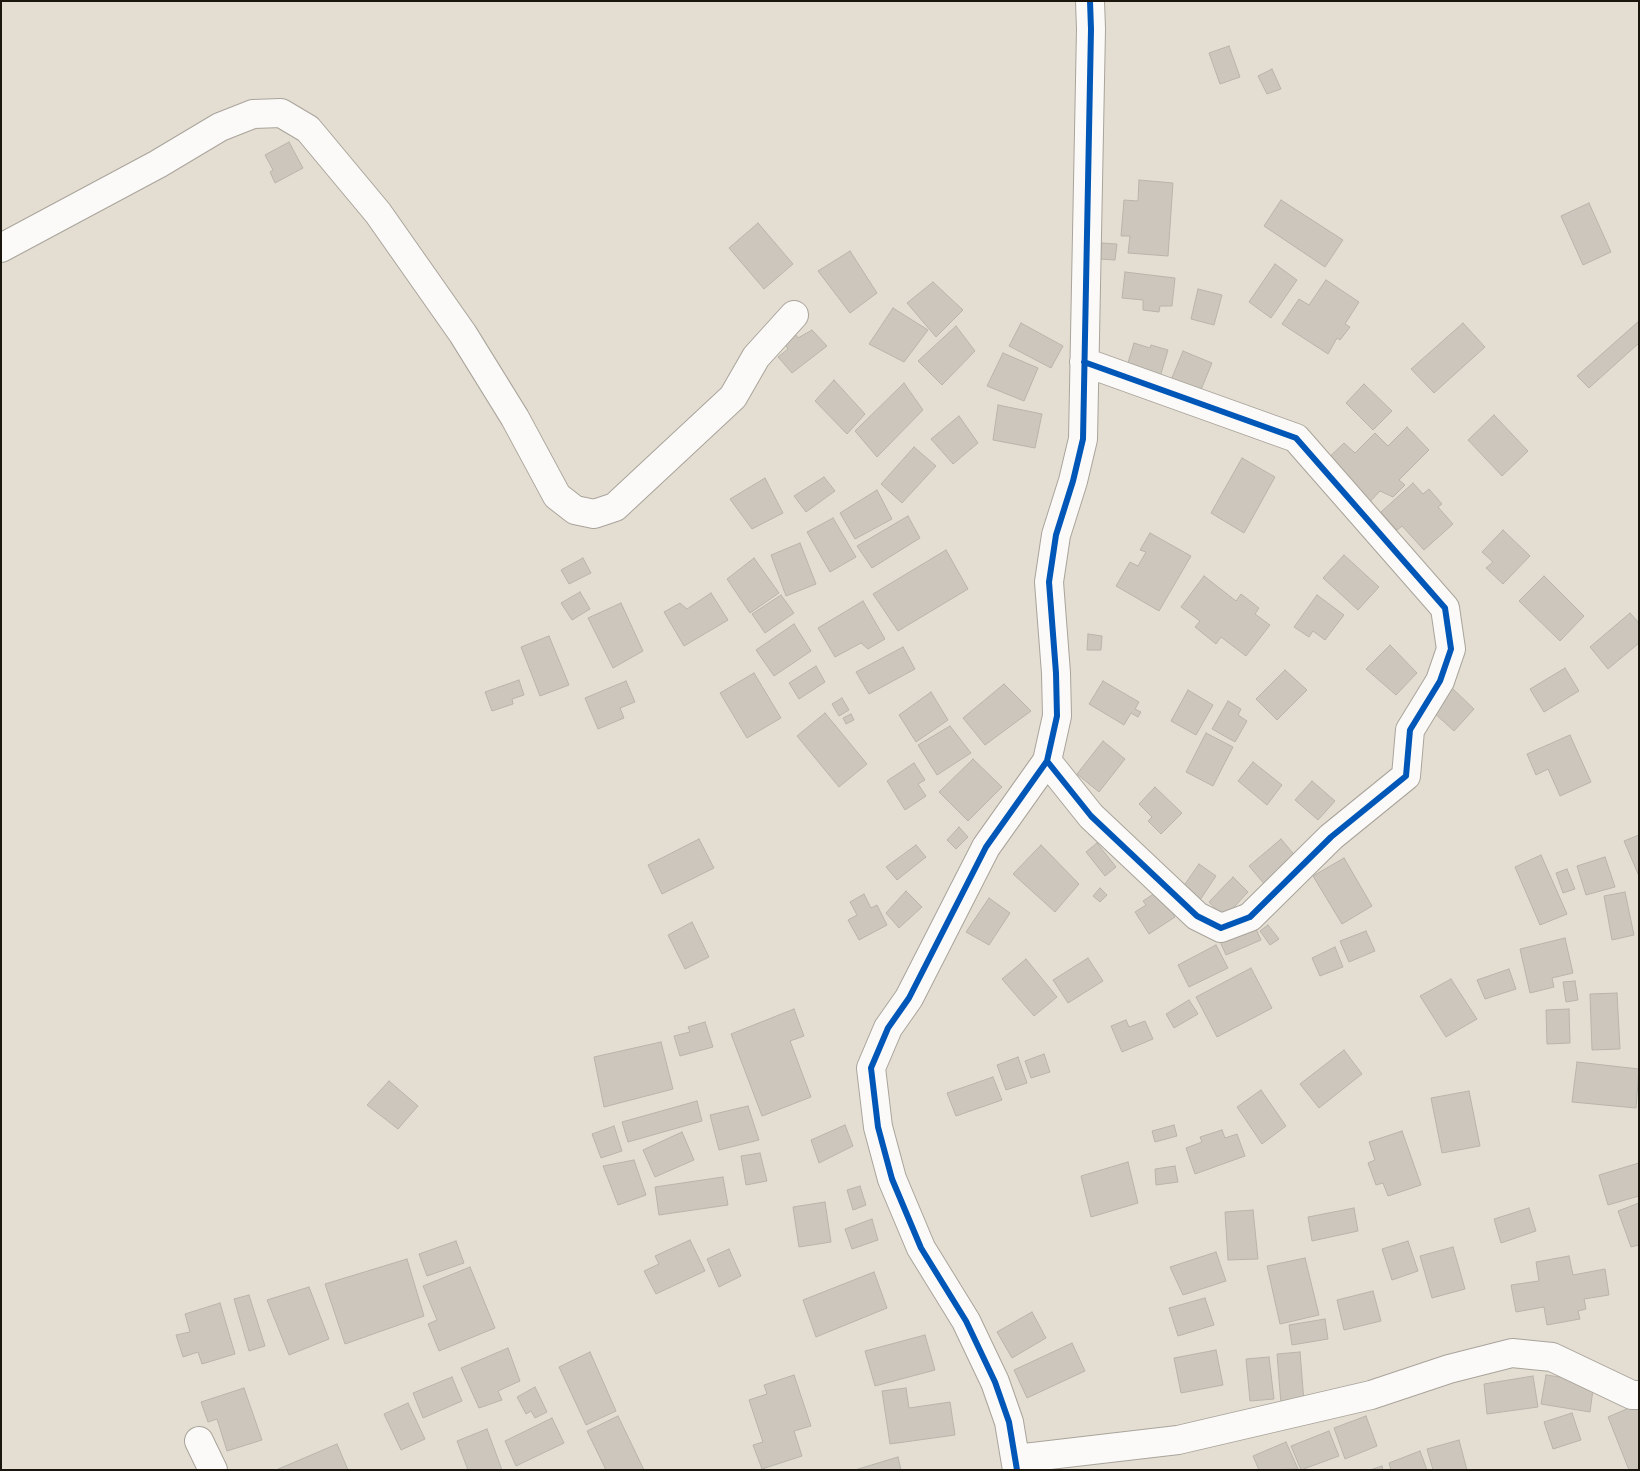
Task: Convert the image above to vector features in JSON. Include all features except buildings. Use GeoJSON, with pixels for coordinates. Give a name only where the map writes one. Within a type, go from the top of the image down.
{"type":"FeatureCollection","features":[{"type":"Feature","properties":{"kind":"street"},"geometry":{"type":"LineString","coordinates":[[1090,1],[1091,38],[1083,439],[1073,481],[1056,535],[1049,582],[1056,673],[1057,716],[1047,762],[986,847],[909,998],[888,1028],[871,1068],[878,1127],[892,1180],[922,1248],[966,1321],[995,1382],[1009,1422],[1016,1464],[1178,1440],[1372,1395],[1449,1368],[1512,1353],[1552,1356],[1632,1395],[1639,1395]]}},
{"type":"Feature","properties":{"kind":"street"},"geometry":{"type":"LineString","coordinates":[[1,248],[158,164],[220,127],[253,114],[281,112],[308,129],[378,214],[463,334],[514,418],[557,496],[575,510],[594,514],[615,507],[733,398],[756,357],[794,316]]}},
{"type":"Feature","properties":{"kind":"street"},"geometry":{"type":"LineString","coordinates":[[1047,762],[1091,816],[1105,830],[1197,916],[1221,928],[1250,917],[1331,838],[1406,776],[1410,730],[1440,682],[1451,649],[1445,608],[1296,438],[1084,362]]}},
{"type":"Feature","properties":{"kind":"street"},"geometry":{"type":"LineString","coordinates":[[200,1441],[213,1470]]}},
{"type":"Feature","properties":{"kind":"cycle path"},"geometry":{"type":"LineString","coordinates":[[1017,1470],[1009,1422],[995,1382],[966,1321],[921,1248],[892,1179],[878,1127],[871,1068],[888,1028],[909,998],[986,847],[1047,761],[1057,716],[1056,673],[1049,582],[1056,535],[1073,481],[1083,439],[1090,1]]}},
{"type":"Feature","properties":{"kind":"cycle path"},"geometry":{"type":"LineString","coordinates":[[1047,761],[1091,816],[1197,916],[1221,928],[1250,917],[1331,837],[1406,776],[1410,730],[1440,681],[1451,649],[1445,608],[1296,438],[1084,362]]}}]}
